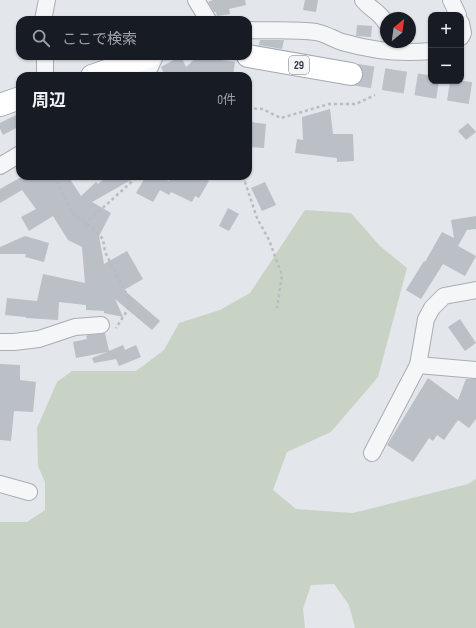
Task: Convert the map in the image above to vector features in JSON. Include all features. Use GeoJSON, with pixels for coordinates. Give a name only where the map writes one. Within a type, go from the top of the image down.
{"type":"FeatureCollection","features":[{"type":"Feature","properties":{"kind":"main road","name":"29"},"geometry":{"type":"LineString","coordinates":[[252,57],[351,74]]}},
{"type":"Feature","properties":{"kind":"main road"},"geometry":{"type":"LineString","coordinates":[[104,72],[138,60]]}},
{"type":"Feature","properties":{"kind":"main road"},"geometry":{"type":"LineString","coordinates":[[0,105],[16,99]]}},
{"type":"Feature","properties":{"kind":"street"},"geometry":{"type":"LineString","coordinates":[[44,16],[46,0]]}},
{"type":"Feature","properties":{"kind":"street"},"geometry":{"type":"LineString","coordinates":[[196,0],[206,16]]}},
{"type":"Feature","properties":{"kind":"street"},"geometry":{"type":"LineString","coordinates":[[363,0],[367,5],[380,15]]}},
{"type":"Feature","properties":{"kind":"street"},"geometry":{"type":"LineString","coordinates":[[451,0],[457,12]]}},
{"type":"Feature","properties":{"kind":"street"},"geometry":{"type":"LineString","coordinates":[[252,30],[317,32],[330,36],[341,42],[380,45]]}},
{"type":"Feature","properties":{"kind":"street"},"geometry":{"type":"LineString","coordinates":[[406,48],[428,51]]}},
{"type":"Feature","properties":{"kind":"street"},"geometry":{"type":"LineString","coordinates":[[45,60],[45,72]]}},
{"type":"Feature","properties":{"kind":"street"},"geometry":{"type":"LineString","coordinates":[[144,72],[150,67],[153,60]]}},
{"type":"Feature","properties":{"kind":"street"},"geometry":{"type":"LineString","coordinates":[[0,166],[16,156]]}},
{"type":"Feature","properties":{"kind":"street"},"geometry":{"type":"LineString","coordinates":[[372,453],[418,365],[426,319],[432,308],[444,296],[476,290]]}},
{"type":"Feature","properties":{"kind":"street"},"geometry":{"type":"LineString","coordinates":[[0,342],[39,339],[75,327],[101,325]]}},
{"type":"Feature","properties":{"kind":"street"},"geometry":{"type":"LineString","coordinates":[[418,365],[476,370]]}},
{"type":"Feature","properties":{"kind":"street"},"geometry":{"type":"LineString","coordinates":[[0,484],[29,492]]}},
{"type":"Feature","properties":{"kind":"path"},"geometry":{"type":"LineString","coordinates":[[252,108],[262,109],[281,118],[329,104],[356,104],[374,95]]}},
{"type":"Feature","properties":{"kind":"path"},"geometry":{"type":"LineString","coordinates":[[56,180],[73,214],[93,229],[103,239],[105,252],[131,304],[116,328],[109,330],[101,325]]}},
{"type":"Feature","properties":{"kind":"path"},"geometry":{"type":"LineString","coordinates":[[85,224],[134,180]]}},
{"type":"Feature","properties":{"kind":"path"},"geometry":{"type":"LineString","coordinates":[[244,180],[257,218],[269,240],[282,275],[277,308]]}},
{"type":"Feature","properties":{"kind":"green space"},"geometry":{"type":"Polygon","coordinates":[[[305,210],[351,213],[380,246],[407,268],[378,377],[331,432],[287,452],[273,490],[296,509],[353,513],[468,484],[476,479],[476,628],[355,628],[349,605],[334,584],[311,585],[303,609],[305,628],[0,628],[0,522],[27,522],[45,510],[45,482],[38,466],[37,428],[57,382],[72,371],[136,371],[164,350],[179,323],[220,310],[250,293],[305,210]]]}},
{"type":"Feature","properties":{"kind":"building"},"geometry":{"type":"Polygon","coordinates":[[[213,0],[245,0],[246,5],[229,9],[230,14],[217,16],[216,12],[214,12],[208,2],[213,0]]]}},
{"type":"Feature","properties":{"kind":"building"},"geometry":{"type":"Polygon","coordinates":[[[305,0],[318,0],[316,12],[303,10],[305,0]]]}},
{"type":"Feature","properties":{"kind":"building"},"geometry":{"type":"Polygon","coordinates":[[[357,25],[372,26],[371,37],[356,36],[357,25]]]}},
{"type":"Feature","properties":{"kind":"building"},"geometry":{"type":"Polygon","coordinates":[[[260,40],[284,40],[282,49],[259,45],[260,40]]]}},
{"type":"Feature","properties":{"kind":"building"},"geometry":{"type":"Polygon","coordinates":[[[174,60],[183,60],[186,67],[194,60],[221,60],[235,62],[234,72],[163,72],[161,67],[174,60]]]}},
{"type":"Feature","properties":{"kind":"building"},"geometry":{"type":"Polygon","coordinates":[[[330,109],[333,134],[353,134],[354,161],[337,162],[337,158],[295,153],[297,139],[303,140],[302,117],[330,109]]]}},
{"type":"Feature","properties":{"kind":"building"},"geometry":{"type":"Polygon","coordinates":[[[16,115],[16,128],[3,135],[0,129],[0,123],[16,115]]]}},
{"type":"Feature","properties":{"kind":"building"},"geometry":{"type":"Polygon","coordinates":[[[252,122],[266,124],[264,148],[252,147],[252,122]]]}},
{"type":"Feature","properties":{"kind":"building"},"geometry":{"type":"Polygon","coordinates":[[[468,123],[476,132],[466,140],[458,131],[468,123]]]}},
{"type":"Feature","properties":{"kind":"building"},"geometry":{"type":"Polygon","coordinates":[[[16,180],[71,180],[81,196],[96,182],[98,184],[103,180],[131,180],[92,202],[111,213],[99,236],[104,264],[127,251],[143,279],[124,290],[160,321],[152,330],[115,299],[123,317],[104,313],[104,311],[86,310],[86,305],[59,302],[58,320],[5,315],[7,298],[37,301],[43,274],[85,283],[82,247],[68,240],[53,216],[29,231],[21,217],[36,209],[22,190],[0,203],[0,189],[16,180]]]}},
{"type":"Feature","properties":{"kind":"building"},"geometry":{"type":"Polygon","coordinates":[[[144,180],[209,181],[199,198],[195,196],[192,202],[171,192],[169,195],[160,190],[153,202],[136,193],[144,180]]]}},
{"type":"Feature","properties":{"kind":"building"},"geometry":{"type":"Polygon","coordinates":[[[265,182],[276,205],[262,211],[251,188],[265,182]]]}},
{"type":"Feature","properties":{"kind":"building"},"geometry":{"type":"Polygon","coordinates":[[[228,208],[239,214],[229,231],[219,226],[228,208]]]}},
{"type":"Feature","properties":{"kind":"building"},"geometry":{"type":"Polygon","coordinates":[[[476,216],[476,229],[467,230],[458,246],[476,256],[465,276],[443,264],[421,299],[406,290],[424,261],[425,262],[442,232],[454,238],[451,220],[476,216]]]}},
{"type":"Feature","properties":{"kind":"building"},"geometry":{"type":"Polygon","coordinates":[[[25,236],[49,243],[44,262],[25,257],[26,254],[0,254],[0,247],[25,236]]]}},
{"type":"Feature","properties":{"kind":"building"},"geometry":{"type":"Polygon","coordinates":[[[460,319],[476,343],[465,351],[448,327],[460,319]]]}},
{"type":"Feature","properties":{"kind":"building"},"geometry":{"type":"Polygon","coordinates":[[[105,333],[109,351],[123,345],[125,350],[136,345],[141,357],[119,366],[116,359],[94,363],[92,358],[107,352],[76,358],[73,342],[87,339],[86,336],[89,335],[105,333]]]}},
{"type":"Feature","properties":{"kind":"building"},"geometry":{"type":"Polygon","coordinates":[[[0,364],[20,365],[20,380],[36,382],[33,412],[14,411],[11,441],[0,440],[0,364]]]}},
{"type":"Feature","properties":{"kind":"building"},"geometry":{"type":"Polygon","coordinates":[[[428,378],[458,400],[466,379],[476,379],[476,419],[469,428],[458,420],[444,440],[437,435],[433,441],[429,438],[413,462],[387,445],[428,378]]]}},
{"type":"Feature","properties":{"kind":"tunnel"},"geometry":{"type":"LineString","coordinates":[[351,74],[476,94]]}}]}
